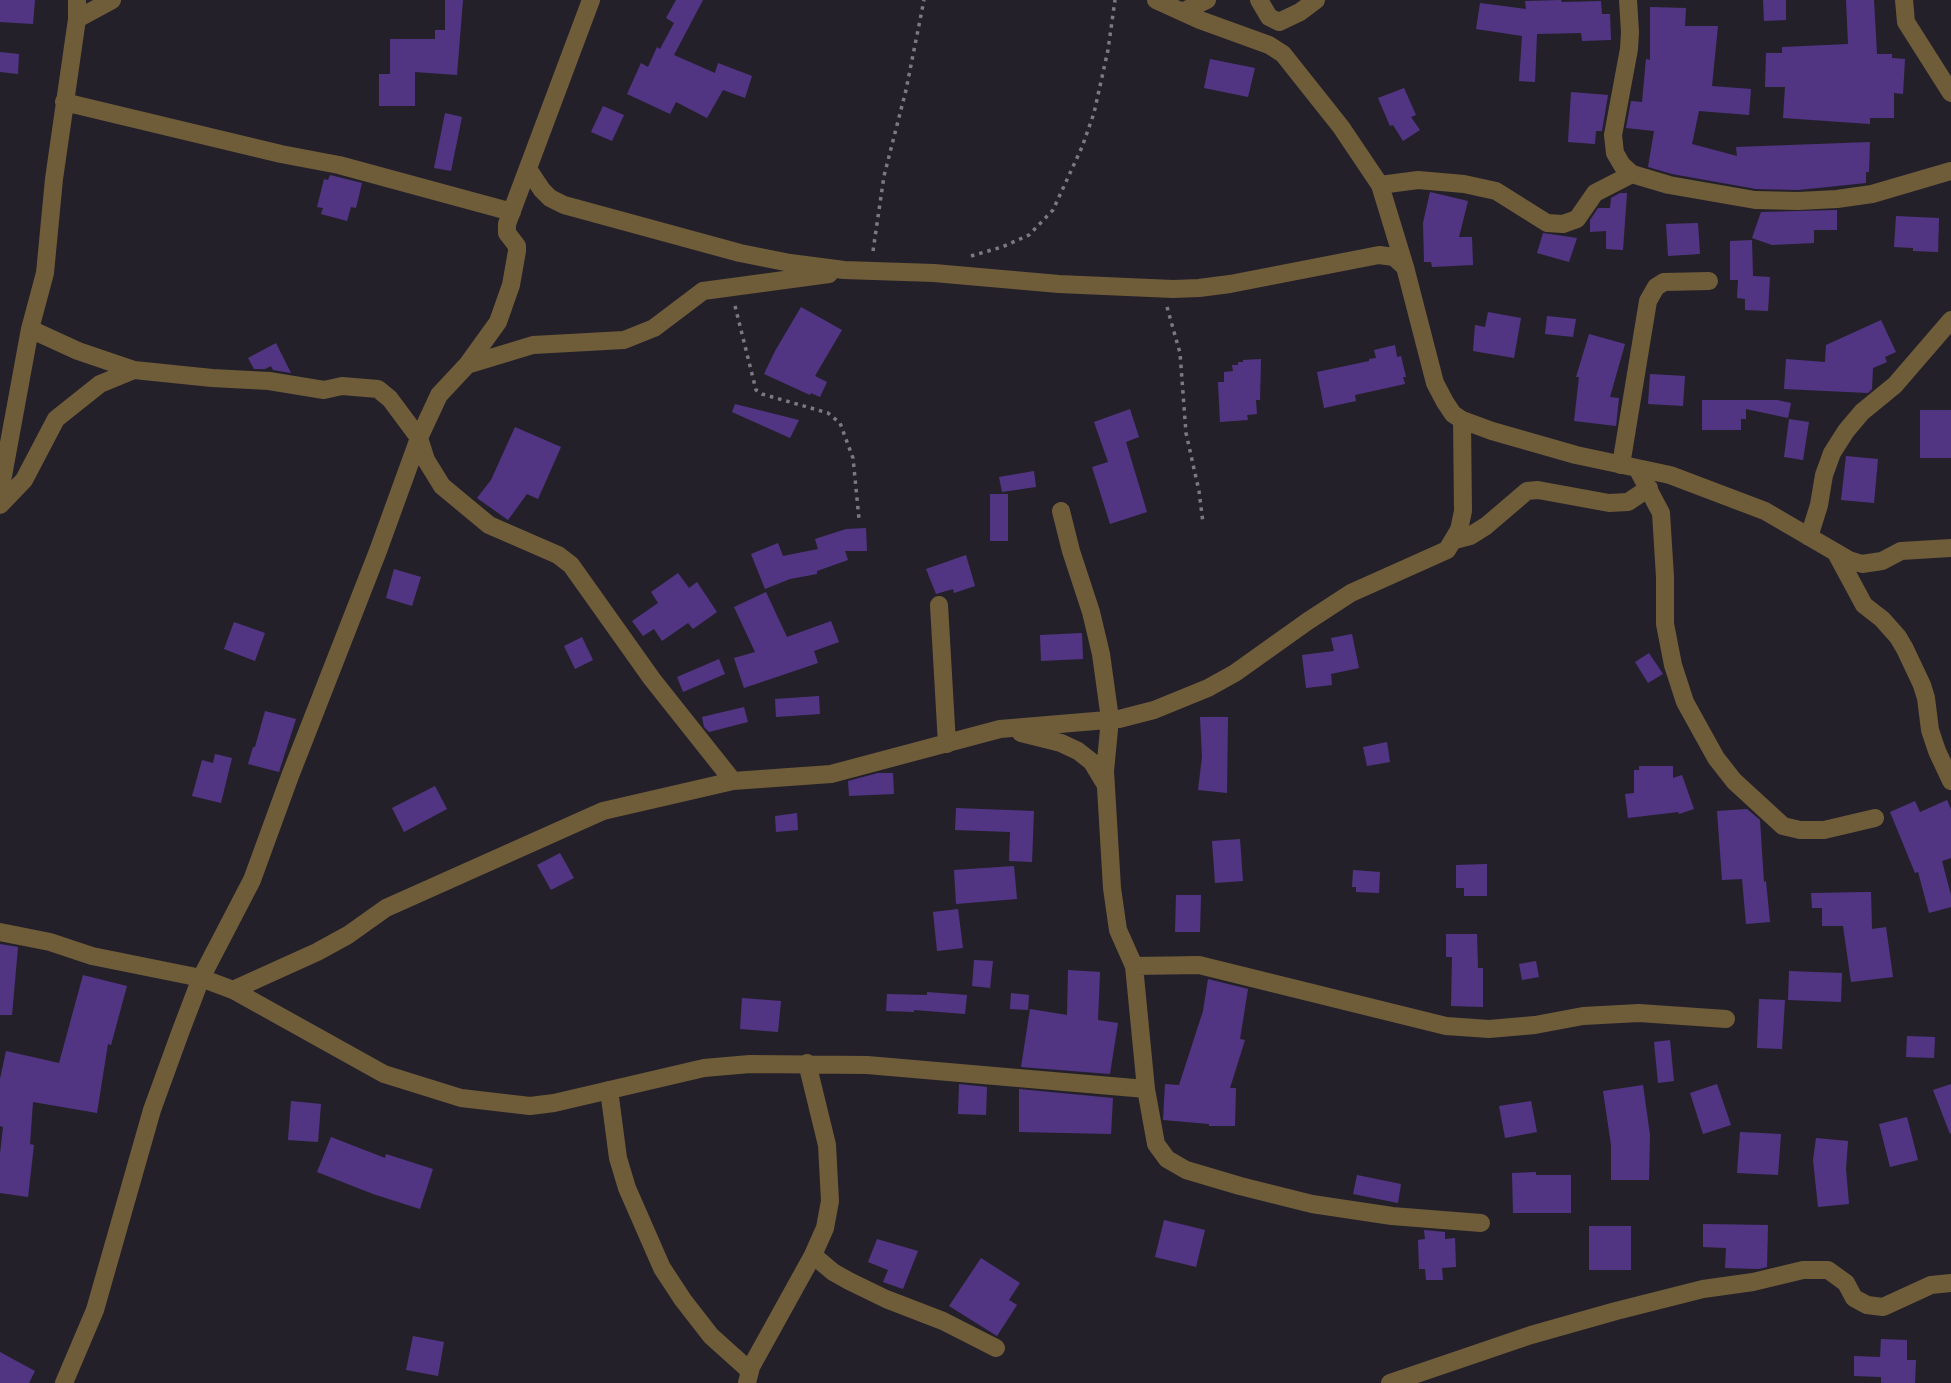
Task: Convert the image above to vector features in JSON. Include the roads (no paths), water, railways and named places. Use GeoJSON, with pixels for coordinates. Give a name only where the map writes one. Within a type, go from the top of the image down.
{"type":"FeatureCollection","features":[{"type":"Feature","properties":{"kind":"street"},"geometry":{"type":"LineString","coordinates":[[0,492],[30,329],[45,273],[64,102],[77,19],[77,0]]}},
{"type":"Feature","properties":{"kind":"street"},"geometry":{"type":"LineString","coordinates":[[77,19],[112,0]]}},
{"type":"Feature","properties":{"kind":"street"},"geometry":{"type":"LineString","coordinates":[[64,1383],[94,1310],[152,1110],[201,978],[252,880],[419,438],[439,395],[467,365],[498,322],[511,285],[517,246],[506,229],[591,0]]}},
{"type":"Feature","properties":{"kind":"street"},"geometry":{"type":"LineString","coordinates":[[1156,0],[1269,45],[1283,54],[1341,127],[1380,185],[1436,383],[1453,414],[1492,431],[1576,455],[1670,475],[1765,511],[1836,553],[1861,564],[1882,561],[1901,551],[1951,548]]}},
{"type":"Feature","properties":{"kind":"street"},"geometry":{"type":"LineString","coordinates":[[1182,12],[1207,0]]}},
{"type":"Feature","properties":{"kind":"street"},"geometry":{"type":"LineString","coordinates":[[1259,0],[1269,18],[1279,22],[1300,12],[1316,0]]}},
{"type":"Feature","properties":{"kind":"street"},"geometry":{"type":"LineString","coordinates":[[1628,0],[1629,49],[1613,135],[1615,153],[1622,165],[1632,174],[1669,185],[1755,200],[1798,201],[1872,194],[1951,170]]}},
{"type":"Feature","properties":{"kind":"street"},"geometry":{"type":"LineString","coordinates":[[1904,0],[1906,22],[1951,93]]}},
{"type":"Feature","properties":{"kind":"street"},"geometry":{"type":"LineString","coordinates":[[64,102],[281,154],[339,165],[512,212]]}},
{"type":"Feature","properties":{"kind":"street"},"geometry":{"type":"LineString","coordinates":[[528,169],[542,190],[550,198],[564,205],[740,253],[844,271],[934,273],[1059,284],[1160,288],[1209,287],[1379,255],[1394,257],[1405,267]]}},
{"type":"Feature","properties":{"kind":"street"},"geometry":{"type":"LineString","coordinates":[[1380,185],[1418,180],[1464,184],[1496,191],[1546,223],[1563,223],[1577,219],[1595,193],[1632,174]]}},
{"type":"Feature","properties":{"kind":"street"},"geometry":{"type":"LineString","coordinates":[[467,365],[533,345],[636,337],[654,328],[703,291],[844,271]]}},
{"type":"Feature","properties":{"kind":"street"},"geometry":{"type":"LineString","coordinates":[[1629,466],[1648,301],[1656,287],[1664,282],[1709,281]]}},
{"type":"Feature","properties":{"kind":"street"},"geometry":{"type":"LineString","coordinates":[[1808,537],[1819,505],[1824,475],[1832,453],[1846,431],[1861,412],[1895,385],[1951,320]]}},
{"type":"Feature","properties":{"kind":"street"},"geometry":{"type":"LineString","coordinates":[[30,329],[78,351],[134,370],[269,381],[324,390],[342,386],[378,389],[390,398],[419,438],[426,460],[442,486],[467,509],[489,525],[558,555],[571,565],[652,679],[733,781]]}},
{"type":"Feature","properties":{"kind":"street"},"geometry":{"type":"LineString","coordinates":[[0,505],[24,480],[56,419],[100,384],[134,370]]}},
{"type":"Feature","properties":{"kind":"street"},"geometry":{"type":"LineString","coordinates":[[233,990],[317,952],[348,935],[386,908],[603,811],[733,781],[831,774],[1000,729],[1119,719],[1154,710],[1208,688],[1235,673],[1351,593],[1447,550],[1455,540],[1463,511],[1462,420]]}},
{"type":"Feature","properties":{"kind":"street"},"geometry":{"type":"LineString","coordinates":[[1629,466],[1650,488],[1661,513],[1665,624],[1673,665],[1685,702],[1716,758],[1734,781],[1783,826],[1800,830],[1824,830],[1875,818]]}},
{"type":"Feature","properties":{"kind":"street"},"geometry":{"type":"LineString","coordinates":[[1455,540],[1470,536],[1486,526],[1527,491],[1538,490],[1609,503],[1628,502],[1650,488]]}},
{"type":"Feature","properties":{"kind":"street"},"geometry":{"type":"LineString","coordinates":[[1061,511],[1101,654],[1110,719],[1105,771],[1112,888],[1118,930],[1134,966],[1146,1089],[1156,1144],[1167,1159],[1186,1170],[1312,1204],[1392,1216],[1481,1223]]}},
{"type":"Feature","properties":{"kind":"street"},"geometry":{"type":"LineString","coordinates":[[1836,553],[1864,605],[1882,619],[1905,649],[1922,685],[1937,751],[1951,781]]}},
{"type":"Feature","properties":{"kind":"street"},"geometry":{"type":"LineString","coordinates":[[939,605],[947,744]]}},
{"type":"Feature","properties":{"kind":"street"},"geometry":{"type":"LineString","coordinates":[[1000,729],[1034,735],[1078,751],[1092,762],[1106,786]]}},
{"type":"Feature","properties":{"kind":"street"},"geometry":{"type":"LineString","coordinates":[[0,932],[93,956],[201,978],[233,990],[384,1074],[461,1098],[530,1106],[704,1069],[750,1064],[807,1063],[867,1065],[1146,1089]]}},
{"type":"Feature","properties":{"kind":"street"},"geometry":{"type":"LineString","coordinates":[[1134,966],[1199,965],[1446,1026],[1489,1029],[1535,1025],[1583,1016],[1639,1013],[1726,1019]]}},
{"type":"Feature","properties":{"kind":"street"},"geometry":{"type":"LineString","coordinates":[[609,1090],[618,1158],[626,1188],[662,1268],[711,1336],[748,1377],[825,1228],[830,1201],[827,1145],[807,1063]]}},
{"type":"Feature","properties":{"kind":"street"},"geometry":{"type":"LineString","coordinates":[[813,1255],[832,1272],[849,1281],[943,1321],[996,1348]]}},
{"type":"Feature","properties":{"kind":"street"},"geometry":{"type":"LineString","coordinates":[[1390,1383],[1531,1335],[1616,1311],[1703,1289],[1753,1282],[1803,1269],[1828,1269],[1846,1283],[1854,1298],[1867,1305],[1884,1307],[1931,1285],[1951,1283]]}}]}
